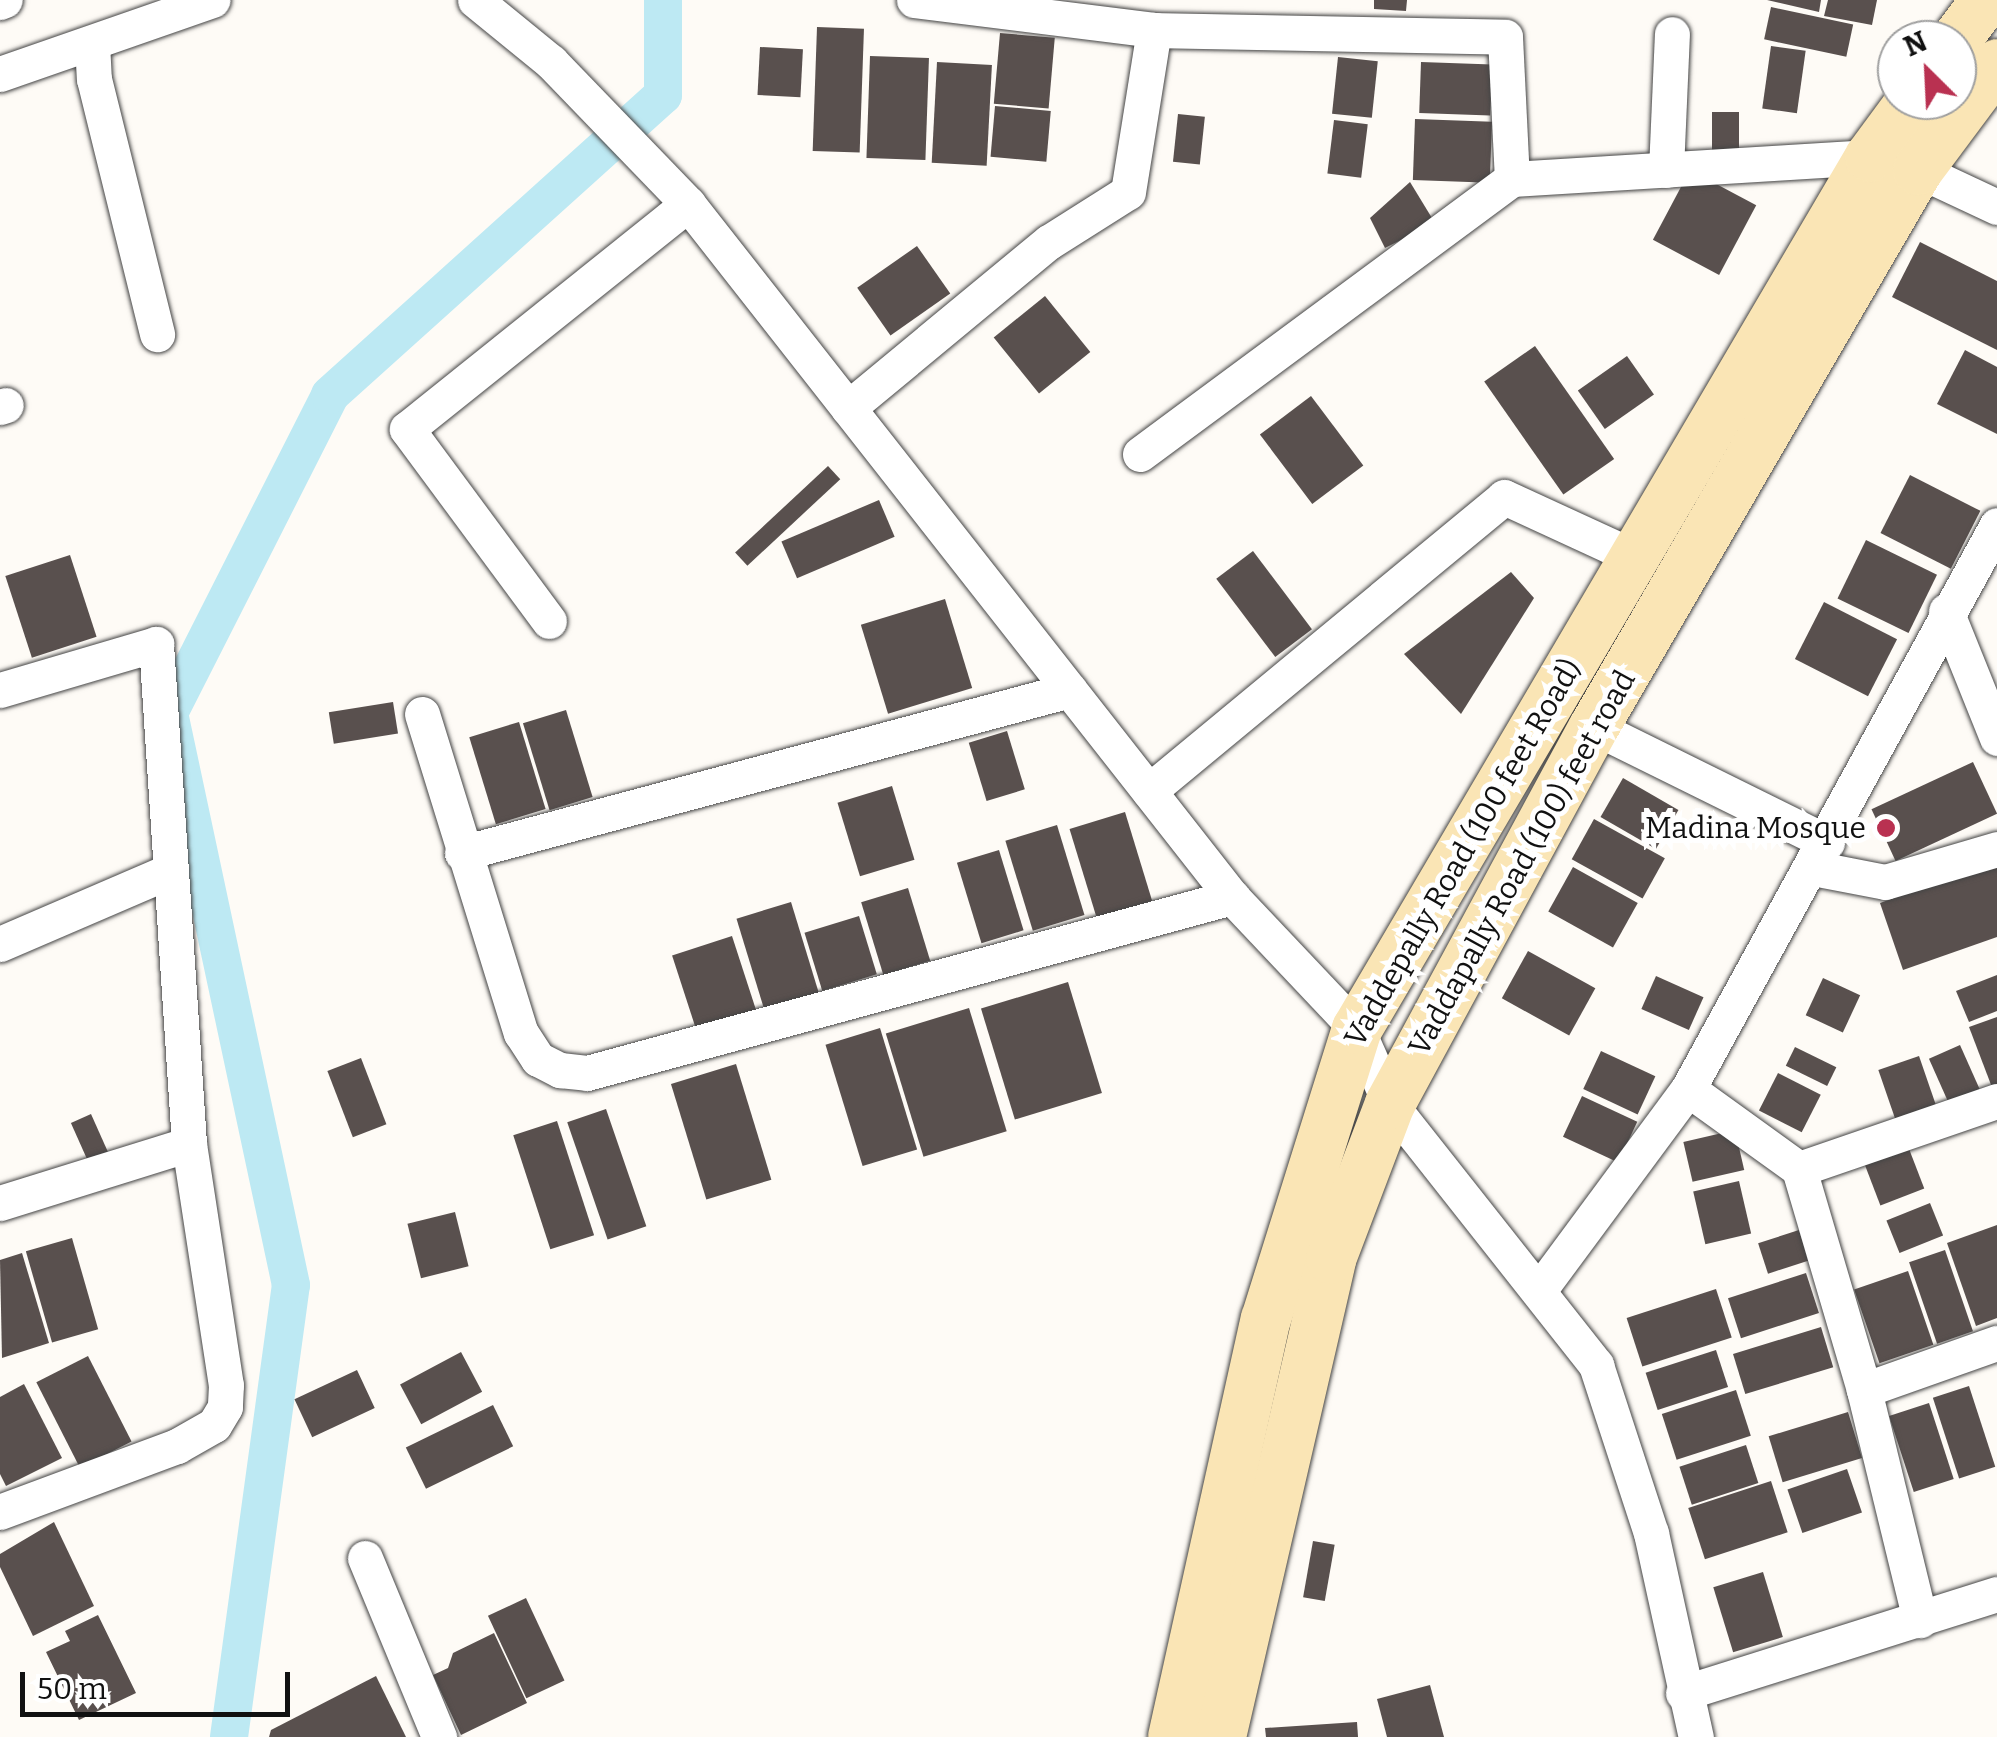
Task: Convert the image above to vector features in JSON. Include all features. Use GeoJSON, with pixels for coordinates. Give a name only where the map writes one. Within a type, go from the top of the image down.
{"type":"FeatureCollection","features":[{"type":"Feature","properties":{"kind":"main road","name":"Vaddapally Road (100) feet road"},"geometry":{"type":"LineString","coordinates":[[1221,1737],[1331,1259],[1390,1104],[1594,728],[1918,170],[1997,64]]}},
{"type":"Feature","properties":{"kind":"main road","name":"Vaddepally Road (100 feet Road)"},"geometry":{"type":"LineString","coordinates":[[1173,1737],[1266,1319],[1357,1029],[1632,556],[1870,157],[1897,120]]}},
{"type":"Feature","properties":{"kind":"street"},"geometry":{"type":"LineString","coordinates":[[0,74],[212,0]]}},
{"type":"Feature","properties":{"kind":"street"},"geometry":{"type":"LineString","coordinates":[[476,0],[550,62],[688,204],[1232,898],[1357,1029],[1390,1104],[1540,1289],[1596,1365],[1650,1533],[1683,1693],[1696,1737]]}},
{"type":"Feature","properties":{"kind":"street"},"geometry":{"type":"LineString","coordinates":[[914,0],[1154,30],[1506,37],[1512,179]]}},
{"type":"Feature","properties":{"kind":"street"},"geometry":{"type":"LineString","coordinates":[[848,408],[1049,242],[1128,192],[1154,30]]}},
{"type":"Feature","properties":{"kind":"street"},"geometry":{"type":"LineString","coordinates":[[1666,170],[1672,34]]}},
{"type":"Feature","properties":{"kind":"street"},"geometry":{"type":"LineString","coordinates":[[92,42],[94,79],[157,334]]}},
{"type":"Feature","properties":{"kind":"street"},"geometry":{"type":"LineString","coordinates":[[1140,454],[1512,179],[1870,157],[1918,170],[1997,206]]}},
{"type":"Feature","properties":{"kind":"street"},"geometry":{"type":"LineString","coordinates":[[550,621],[407,429],[688,204]]}},
{"type":"Feature","properties":{"kind":"street"},"geometry":{"type":"LineString","coordinates":[[1149,791],[1504,497],[1632,556]]}},
{"type":"Feature","properties":{"kind":"street"},"geometry":{"type":"LineString","coordinates":[[1540,1289],[1688,1089],[1820,855],[1946,611],[1997,525]]}},
{"type":"Feature","properties":{"kind":"street"},"geometry":{"type":"LineString","coordinates":[[1946,611],[1997,738]]}},
{"type":"Feature","properties":{"kind":"street"},"geometry":{"type":"LineString","coordinates":[[0,690],[156,644],[167,872],[189,1144],[225,1407],[214,1426],[177,1446],[0,1512]]}},
{"type":"Feature","properties":{"kind":"street"},"geometry":{"type":"LineString","coordinates":[[462,853],[1070,690]]}},
{"type":"Feature","properties":{"kind":"street"},"geometry":{"type":"LineString","coordinates":[[422,714],[520,1033],[538,1058],[588,1073],[1232,898]]}},
{"type":"Feature","properties":{"kind":"street"},"geometry":{"type":"LineString","coordinates":[[1594,728],[1820,855],[1885,882],[1997,850]]}},
{"type":"Feature","properties":{"kind":"street"},"geometry":{"type":"LineString","coordinates":[[0,944],[167,872]]}},
{"type":"Feature","properties":{"kind":"street"},"geometry":{"type":"LineString","coordinates":[[1688,1089],[1798,1170],[1864,1390],[1920,1620]]}},
{"type":"Feature","properties":{"kind":"street"},"geometry":{"type":"LineString","coordinates":[[1798,1170],[1997,1101]]}},
{"type":"Feature","properties":{"kind":"street"},"geometry":{"type":"LineString","coordinates":[[0,1203],[189,1144]]}},
{"type":"Feature","properties":{"kind":"street"},"geometry":{"type":"LineString","coordinates":[[1864,1390],[1997,1343]]}},
{"type":"Feature","properties":{"kind":"street"},"geometry":{"type":"LineString","coordinates":[[365,1558],[439,1737]]}},
{"type":"Feature","properties":{"kind":"street"},"geometry":{"type":"LineString","coordinates":[[1683,1693],[1997,1594]]}},
{"type":"Feature","properties":{"kind":"building"},"geometry":{"type":"Polygon","coordinates":[[[1374,0],[1407,0],[1406,11],[1374,9],[1374,0]]]}},
{"type":"Feature","properties":{"kind":"building"},"geometry":{"type":"Polygon","coordinates":[[[1767,0],[1821,0],[1819,12],[1767,0]]]}},
{"type":"Feature","properties":{"kind":"building"},"geometry":{"type":"Polygon","coordinates":[[[1828,0],[1877,0],[1872,25],[1824,16],[1828,0]]]}},
{"type":"Feature","properties":{"kind":"building"},"geometry":{"type":"Polygon","coordinates":[[[1771,7],[1853,24],[1846,57],[1764,39],[1771,7]]]}},
{"type":"Feature","properties":{"kind":"building"},"geometry":{"type":"Polygon","coordinates":[[[817,27],[864,29],[860,153],[813,151],[817,27]]]}},
{"type":"Feature","properties":{"kind":"building"},"geometry":{"type":"Polygon","coordinates":[[[1000,33],[1055,38],[1049,109],[994,104],[1000,33]]]}},
{"type":"Feature","properties":{"kind":"building"},"geometry":{"type":"Polygon","coordinates":[[[1771,46],[1806,51],[1797,113],[1762,108],[1771,46]]]}},
{"type":"Feature","properties":{"kind":"building"},"geometry":{"type":"Polygon","coordinates":[[[760,47],[803,49],[800,97],[757,95],[760,47]]]}},
{"type":"Feature","properties":{"kind":"building"},"geometry":{"type":"Polygon","coordinates":[[[870,56],[929,58],[925,160],[866,158],[870,56]]]}},
{"type":"Feature","properties":{"kind":"building"},"geometry":{"type":"Polygon","coordinates":[[[1338,57],[1378,61],[1372,118],[1332,114],[1338,57]]]}},
{"type":"Feature","properties":{"kind":"building"},"geometry":{"type":"Polygon","coordinates":[[[937,62],[992,65],[987,166],[932,163],[937,62]]]}},
{"type":"Feature","properties":{"kind":"building"},"geometry":{"type":"Polygon","coordinates":[[[1421,62],[1492,64],[1490,115],[1419,113],[1421,62]]]}},
{"type":"Feature","properties":{"kind":"building"},"geometry":{"type":"Polygon","coordinates":[[[995,106],[1051,111],[1046,162],[991,157],[995,106]]]}},
{"type":"Feature","properties":{"kind":"building"},"geometry":{"type":"Polygon","coordinates":[[[1712,112],[1739,112],[1739,157],[1712,157],[1712,112]]]}},
{"type":"Feature","properties":{"kind":"building"},"geometry":{"type":"Polygon","coordinates":[[[1178,114],[1205,117],[1200,165],[1173,162],[1178,114]]]}},
{"type":"Feature","properties":{"kind":"building"},"geometry":{"type":"Polygon","coordinates":[[[1415,119],[1492,122],[1490,183],[1413,180],[1415,119]]]}},
{"type":"Feature","properties":{"kind":"building"},"geometry":{"type":"Polygon","coordinates":[[[1334,120],[1368,124],[1361,178],[1327,174],[1334,120]]]}},
{"type":"Feature","properties":{"kind":"building"},"geometry":{"type":"Polygon","coordinates":[[[1690,170],[1756,205],[1719,275],[1653,240],[1690,170]]]}},
{"type":"Feature","properties":{"kind":"building"},"geometry":{"type":"Polygon","coordinates":[[[1410,182],[1435,223],[1385,248],[1370,218],[1410,182]]]}},
{"type":"Feature","properties":{"kind":"building"},"geometry":{"type":"Polygon","coordinates":[[[1920,242],[1997,281],[1997,350],[1892,297],[1920,242]]]}},
{"type":"Feature","properties":{"kind":"building"},"geometry":{"type":"Polygon","coordinates":[[[917,246],[950,294],[890,335],[857,288],[917,246]]]}},
{"type":"Feature","properties":{"kind":"building"},"geometry":{"type":"Polygon","coordinates":[[[1045,296],[1090,352],[1039,393],[994,338],[1045,296]]]}},
{"type":"Feature","properties":{"kind":"building"},"geometry":{"type":"Polygon","coordinates":[[[1535,346],[1614,459],[1563,495],[1484,382],[1535,346]]]}},
{"type":"Feature","properties":{"kind":"building"},"geometry":{"type":"Polygon","coordinates":[[[1965,350],[1997,367],[1997,434],[1937,404],[1965,350]]]}},
{"type":"Feature","properties":{"kind":"building"},"geometry":{"type":"Polygon","coordinates":[[[1627,356],[1654,395],[1605,429],[1578,390],[1627,356]]]}},
{"type":"Feature","properties":{"kind":"building"},"geometry":{"type":"Polygon","coordinates":[[[1311,396],[1363,465],[1312,504],[1260,435],[1311,396]]]}},
{"type":"Feature","properties":{"kind":"building"},"geometry":{"type":"Polygon","coordinates":[[[828,466],[840,479],[747,566],[735,553],[828,466]]]}},
{"type":"Feature","properties":{"kind":"building"},"geometry":{"type":"Polygon","coordinates":[[[1910,475],[1980,511],[1951,569],[1880,533],[1910,475]]]}},
{"type":"Feature","properties":{"kind":"building"},"geometry":{"type":"Polygon","coordinates":[[[879,500],[895,537],[797,578],[781,541],[879,500]]]}},
{"type":"Feature","properties":{"kind":"building"},"geometry":{"type":"Polygon","coordinates":[[[1866,540],[1937,575],[1909,633],[1838,598],[1866,540]]]}},
{"type":"Feature","properties":{"kind":"building"},"geometry":{"type":"Polygon","coordinates":[[[1253,551],[1312,629],[1275,657],[1216,579],[1253,551]]]}},
{"type":"Feature","properties":{"kind":"building"},"geometry":{"type":"Polygon","coordinates":[[[70,555],[97,637],[32,658],[5,576],[70,555]]]}},
{"type":"Feature","properties":{"kind":"building"},"geometry":{"type":"Polygon","coordinates":[[[1511,572],[1534,598],[1461,714],[1404,654],[1511,572]]]}},
{"type":"Feature","properties":{"kind":"building"},"geometry":{"type":"Polygon","coordinates":[[[945,599],[972,688],[888,714],[861,625],[945,599]]]}},
{"type":"Feature","properties":{"kind":"building"},"geometry":{"type":"Polygon","coordinates":[[[1824,602],[1897,639],[1868,696],[1795,659],[1824,602]]]}},
{"type":"Feature","properties":{"kind":"building"},"geometry":{"type":"Polygon","coordinates":[[[393,702],[398,734],[334,744],[329,712],[393,702]]]}},
{"type":"Feature","properties":{"kind":"building"},"geometry":{"type":"Polygon","coordinates":[[[566,710],[593,797],[550,810],[523,723],[566,710]]]}},
{"type":"Feature","properties":{"kind":"building"},"geometry":{"type":"Polygon","coordinates":[[[519,722],[546,809],[496,824],[469,737],[519,722]]]}},
{"type":"Feature","properties":{"kind":"building"},"geometry":{"type":"Polygon","coordinates":[[[1007,731],[1025,789],[987,801],[969,743],[1007,731]]]}},
{"type":"Feature","properties":{"kind":"building"},"geometry":{"type":"Polygon","coordinates":[[[1973,762],[1997,814],[1896,861],[1871,809],[1973,762]]]}},
{"type":"Feature","properties":{"kind":"building"},"geometry":{"type":"Polygon","coordinates":[[[1623,778],[1678,810],[1656,849],[1600,817],[1623,778]]]}},
{"type":"Feature","properties":{"kind":"building"},"geometry":{"type":"Polygon","coordinates":[[[892,786],[915,860],[860,876],[837,803],[892,786]]]}},
{"type":"Feature","properties":{"kind":"building"},"geometry":{"type":"Polygon","coordinates":[[[1125,812],[1152,901],[1097,918],[1070,829],[1125,812]]]}},
{"type":"Feature","properties":{"kind":"building"},"geometry":{"type":"Polygon","coordinates":[[[1594,819],[1665,858],[1643,899],[1572,859],[1594,819]]]}},
{"type":"Feature","properties":{"kind":"building"},"geometry":{"type":"Polygon","coordinates":[[[1057,825],[1084,915],[1033,931],[1005,841],[1057,825]]]}},
{"type":"Feature","properties":{"kind":"building"},"geometry":{"type":"Polygon","coordinates":[[[999,850],[1024,930],[981,943],[957,863],[999,850]]]}},
{"type":"Feature","properties":{"kind":"building"},"geometry":{"type":"Polygon","coordinates":[[[1997,861],[1997,937],[1903,970],[1880,903],[1997,861]]]}},
{"type":"Feature","properties":{"kind":"building"},"geometry":{"type":"Polygon","coordinates":[[[1573,867],[1638,903],[1613,947],[1548,912],[1573,867]]]}},
{"type":"Feature","properties":{"kind":"building"},"geometry":{"type":"Polygon","coordinates":[[[908,888],[930,961],[883,975],[861,902],[908,888]]]}},
{"type":"Feature","properties":{"kind":"building"},"geometry":{"type":"Polygon","coordinates":[[[791,902],[819,994],[765,1010],[736,919],[791,902]]]}},
{"type":"Feature","properties":{"kind":"building"},"geometry":{"type":"Polygon","coordinates":[[[859,916],[877,974],[822,991],[804,933],[859,916]]]}},
{"type":"Feature","properties":{"kind":"building"},"geometry":{"type":"Polygon","coordinates":[[[732,936],[757,1014],[697,1033],[672,955],[732,936]]]}},
{"type":"Feature","properties":{"kind":"building"},"geometry":{"type":"Polygon","coordinates":[[[1528,951],[1595,988],[1569,1036],[1502,998],[1528,951]]]}},
{"type":"Feature","properties":{"kind":"building"},"geometry":{"type":"Polygon","coordinates":[[[1997,975],[1997,1011],[1969,1022],[1956,991],[1997,975]]]}},
{"type":"Feature","properties":{"kind":"building"},"geometry":{"type":"Polygon","coordinates":[[[1656,976],[1704,997],[1689,1030],[1641,1009],[1656,976]]]}},
{"type":"Feature","properties":{"kind":"building"},"geometry":{"type":"Polygon","coordinates":[[[1823,978],[1860,995],[1843,1032],[1806,1015],[1823,978]]]}},
{"type":"Feature","properties":{"kind":"building"},"geometry":{"type":"Polygon","coordinates":[[[1068,982],[1102,1093],[1015,1120],[981,1009],[1068,982]]]}},
{"type":"Feature","properties":{"kind":"building"},"geometry":{"type":"Polygon","coordinates":[[[969,1008],[1007,1131],[924,1157],[886,1033],[969,1008]]]}},
{"type":"Feature","properties":{"kind":"building"},"geometry":{"type":"Polygon","coordinates":[[[1997,1017],[1997,1089],[1993,1090],[1969,1027],[1997,1017]]]}},
{"type":"Feature","properties":{"kind":"building"},"geometry":{"type":"Polygon","coordinates":[[[880,1028],[917,1149],[863,1166],[825,1045],[880,1028]]]}},
{"type":"Feature","properties":{"kind":"building"},"geometry":{"type":"Polygon","coordinates":[[[1960,1045],[1980,1090],[1949,1104],[1929,1059],[1960,1045]]]}},
{"type":"Feature","properties":{"kind":"building"},"geometry":{"type":"Polygon","coordinates":[[[1795,1047],[1836,1067],[1827,1086],[1786,1066],[1795,1047]]]}},
{"type":"Feature","properties":{"kind":"building"},"geometry":{"type":"Polygon","coordinates":[[[1601,1051],[1655,1076],[1638,1114],[1583,1089],[1601,1051]]]}},
{"type":"Feature","properties":{"kind":"building"},"geometry":{"type":"Polygon","coordinates":[[[1919,1056],[1937,1107],[1896,1121],[1878,1070],[1919,1056]]]}},
{"type":"Feature","properties":{"kind":"building"},"geometry":{"type":"Polygon","coordinates":[[[361,1058],[386,1124],[353,1137],[327,1071],[361,1058]]]}},
{"type":"Feature","properties":{"kind":"building"},"geometry":{"type":"Polygon","coordinates":[[[736,1064],[771,1180],[706,1200],[671,1084],[736,1064]]]}},
{"type":"Feature","properties":{"kind":"building"},"geometry":{"type":"Polygon","coordinates":[[[1778,1073],[1821,1095],[1802,1132],[1759,1110],[1778,1073]]]}},
{"type":"Feature","properties":{"kind":"building"},"geometry":{"type":"Polygon","coordinates":[[[1582,1096],[1637,1122],[1618,1163],[1563,1137],[1582,1096]]]}},
{"type":"Feature","properties":{"kind":"building"},"geometry":{"type":"Polygon","coordinates":[[[606,1109],[646,1226],[608,1240],[567,1122],[606,1109]]]}},
{"type":"Feature","properties":{"kind":"building"},"geometry":{"type":"Polygon","coordinates":[[[91,1114],[108,1152],[88,1161],[71,1123],[91,1114]]]}},
{"type":"Feature","properties":{"kind":"building"},"geometry":{"type":"Polygon","coordinates":[[[557,1121],[594,1235],[550,1249],[513,1135],[557,1121]]]}},
{"type":"Feature","properties":{"kind":"building"},"geometry":{"type":"Polygon","coordinates":[[[1735,1130],[1744,1170],[1693,1182],[1683,1142],[1735,1130]]]}},
{"type":"Feature","properties":{"kind":"building"},"geometry":{"type":"Polygon","coordinates":[[[1906,1141],[1924,1189],[1880,1205],[1862,1158],[1906,1141]]]}},
{"type":"Feature","properties":{"kind":"building"},"geometry":{"type":"Polygon","coordinates":[[[1739,1181],[1751,1234],[1705,1244],[1693,1192],[1739,1181]]]}},
{"type":"Feature","properties":{"kind":"building"},"geometry":{"type":"Polygon","coordinates":[[[1930,1203],[1943,1235],[1900,1253],[1886,1221],[1930,1203]]]}},
{"type":"Feature","properties":{"kind":"building"},"geometry":{"type":"Polygon","coordinates":[[[455,1212],[469,1266],[421,1278],[407,1224],[455,1212]]]}},
{"type":"Feature","properties":{"kind":"building"},"geometry":{"type":"Polygon","coordinates":[[[1997,1225],[1997,1318],[1976,1326],[1947,1243],[1997,1225]]]}},
{"type":"Feature","properties":{"kind":"building"},"geometry":{"type":"Polygon","coordinates":[[[1799,1230],[1809,1260],[1768,1274],[1758,1243],[1799,1230]]]}},
{"type":"Feature","properties":{"kind":"building"},"geometry":{"type":"Polygon","coordinates":[[[72,1238],[98,1329],[52,1343],[26,1251],[72,1238]]]}},
{"type":"Feature","properties":{"kind":"building"},"geometry":{"type":"Polygon","coordinates":[[[1945,1250],[1973,1331],[1937,1344],[1909,1262],[1945,1250]]]}},
{"type":"Feature","properties":{"kind":"building"},"geometry":{"type":"Polygon","coordinates":[[[22,1253],[49,1343],[2,1358],[0,1260],[22,1253]]]}},
{"type":"Feature","properties":{"kind":"building"},"geometry":{"type":"Polygon","coordinates":[[[1908,1271],[1933,1345],[1879,1363],[1854,1290],[1908,1271]]]}},
{"type":"Feature","properties":{"kind":"building"},"geometry":{"type":"Polygon","coordinates":[[[1806,1273],[1819,1313],[1741,1338],[1728,1298],[1806,1273]]]}},
{"type":"Feature","properties":{"kind":"building"},"geometry":{"type":"Polygon","coordinates":[[[1716,1289],[1732,1338],[1642,1367],[1627,1318],[1716,1289]]]}},
{"type":"Feature","properties":{"kind":"building"},"geometry":{"type":"Polygon","coordinates":[[[1821,1327],[1833,1367],[1745,1394],[1733,1354],[1821,1327]]]}},
{"type":"Feature","properties":{"kind":"building"},"geometry":{"type":"Polygon","coordinates":[[[1716,1350],[1728,1387],[1658,1410],[1646,1373],[1716,1350]]]}},
{"type":"Feature","properties":{"kind":"building"},"geometry":{"type":"Polygon","coordinates":[[[461,1352],[482,1392],[421,1424],[400,1384],[461,1352]]]}},
{"type":"Feature","properties":{"kind":"building"},"geometry":{"type":"Polygon","coordinates":[[[88,1356],[132,1442],[80,1468],[36,1382],[88,1356]]]}},
{"type":"Feature","properties":{"kind":"building"},"geometry":{"type":"Polygon","coordinates":[[[357,1370],[375,1408],[312,1437],[294,1399],[357,1370]]]}},
{"type":"Feature","properties":{"kind":"building"},"geometry":{"type":"Polygon","coordinates":[[[24,1384],[62,1458],[6,1486],[0,1474],[0,1397],[24,1384]]]}},
{"type":"Feature","properties":{"kind":"building"},"geometry":{"type":"Polygon","coordinates":[[[1969,1386],[1995,1467],[1959,1479],[1933,1398],[1969,1386]]]}},
{"type":"Feature","properties":{"kind":"building"},"geometry":{"type":"Polygon","coordinates":[[[1736,1390],[1751,1436],[1677,1460],[1662,1414],[1736,1390]]]}},
{"type":"Feature","properties":{"kind":"building"},"geometry":{"type":"Polygon","coordinates":[[[1929,1403],[1954,1479],[1914,1492],[1889,1416],[1929,1403]]]}},
{"type":"Feature","properties":{"kind":"building"},"geometry":{"type":"Polygon","coordinates":[[[493,1405],[513,1446],[426,1489],[406,1448],[493,1405]]]}},
{"type":"Feature","properties":{"kind":"building"},"geometry":{"type":"Polygon","coordinates":[[[1848,1412],[1862,1458],[1783,1482],[1769,1436],[1848,1412]]]}},
{"type":"Feature","properties":{"kind":"building"},"geometry":{"type":"Polygon","coordinates":[[[1746,1445],[1758,1483],[1692,1505],[1679,1467],[1746,1445]]]}},
{"type":"Feature","properties":{"kind":"building"},"geometry":{"type":"Polygon","coordinates":[[[1847,1469],[1862,1512],[1802,1533],[1787,1490],[1847,1469]]]}},
{"type":"Feature","properties":{"kind":"building"},"geometry":{"type":"Polygon","coordinates":[[[1771,1481],[1788,1532],[1705,1559],[1688,1508],[1771,1481]]]}},
{"type":"Feature","properties":{"kind":"building"},"geometry":{"type":"Polygon","coordinates":[[[54,1522],[94,1606],[33,1636],[0,1567],[0,1554],[54,1522]]]}},
{"type":"Feature","properties":{"kind":"building"},"geometry":{"type":"Polygon","coordinates":[[[1313,1541],[1335,1545],[1325,1601],[1303,1597],[1313,1541]]]}},
{"type":"Feature","properties":{"kind":"building"},"geometry":{"type":"Polygon","coordinates":[[[1763,1572],[1783,1637],[1733,1652],[1713,1587],[1763,1572]]]}},
{"type":"Feature","properties":{"kind":"building"},"geometry":{"type":"Polygon","coordinates":[[[526,1598],[564,1680],[526,1698],[488,1616],[526,1598]]]}},
{"type":"Feature","properties":{"kind":"building"},"geometry":{"type":"Polygon","coordinates":[[[98,1615],[136,1693],[79,1720],[46,1652],[70,1641],[65,1631],[98,1615]]]}},
{"type":"Feature","properties":{"kind":"building"},"geometry":{"type":"Polygon","coordinates":[[[494,1633],[527,1703],[461,1735],[433,1675],[448,1668],[453,1653],[494,1633]]]}},
{"type":"Feature","properties":{"kind":"building"},"geometry":{"type":"Polygon","coordinates":[[[376,1676],[406,1737],[269,1737],[271,1730],[376,1676]]]}},
{"type":"Feature","properties":{"kind":"building"},"geometry":{"type":"Polygon","coordinates":[[[1430,1685],[1444,1737],[1387,1737],[1377,1699],[1430,1685]]]}},
{"type":"Feature","properties":{"kind":"building"},"geometry":{"type":"Polygon","coordinates":[[[1357,1722],[1358,1737],[1266,1737],[1265,1728],[1357,1722]]]}},
{"type":"Feature","properties":{"kind":"waterway"},"geometry":{"type":"LineString","coordinates":[[229,1737],[291,1285],[169,713],[330,395],[663,95],[663,0]]}},
{"type":"Feature","properties":{"kind":"place","name":"Madina Mosque"},"geometry":{"type":"Point","coordinates":[1886,828]}}]}
